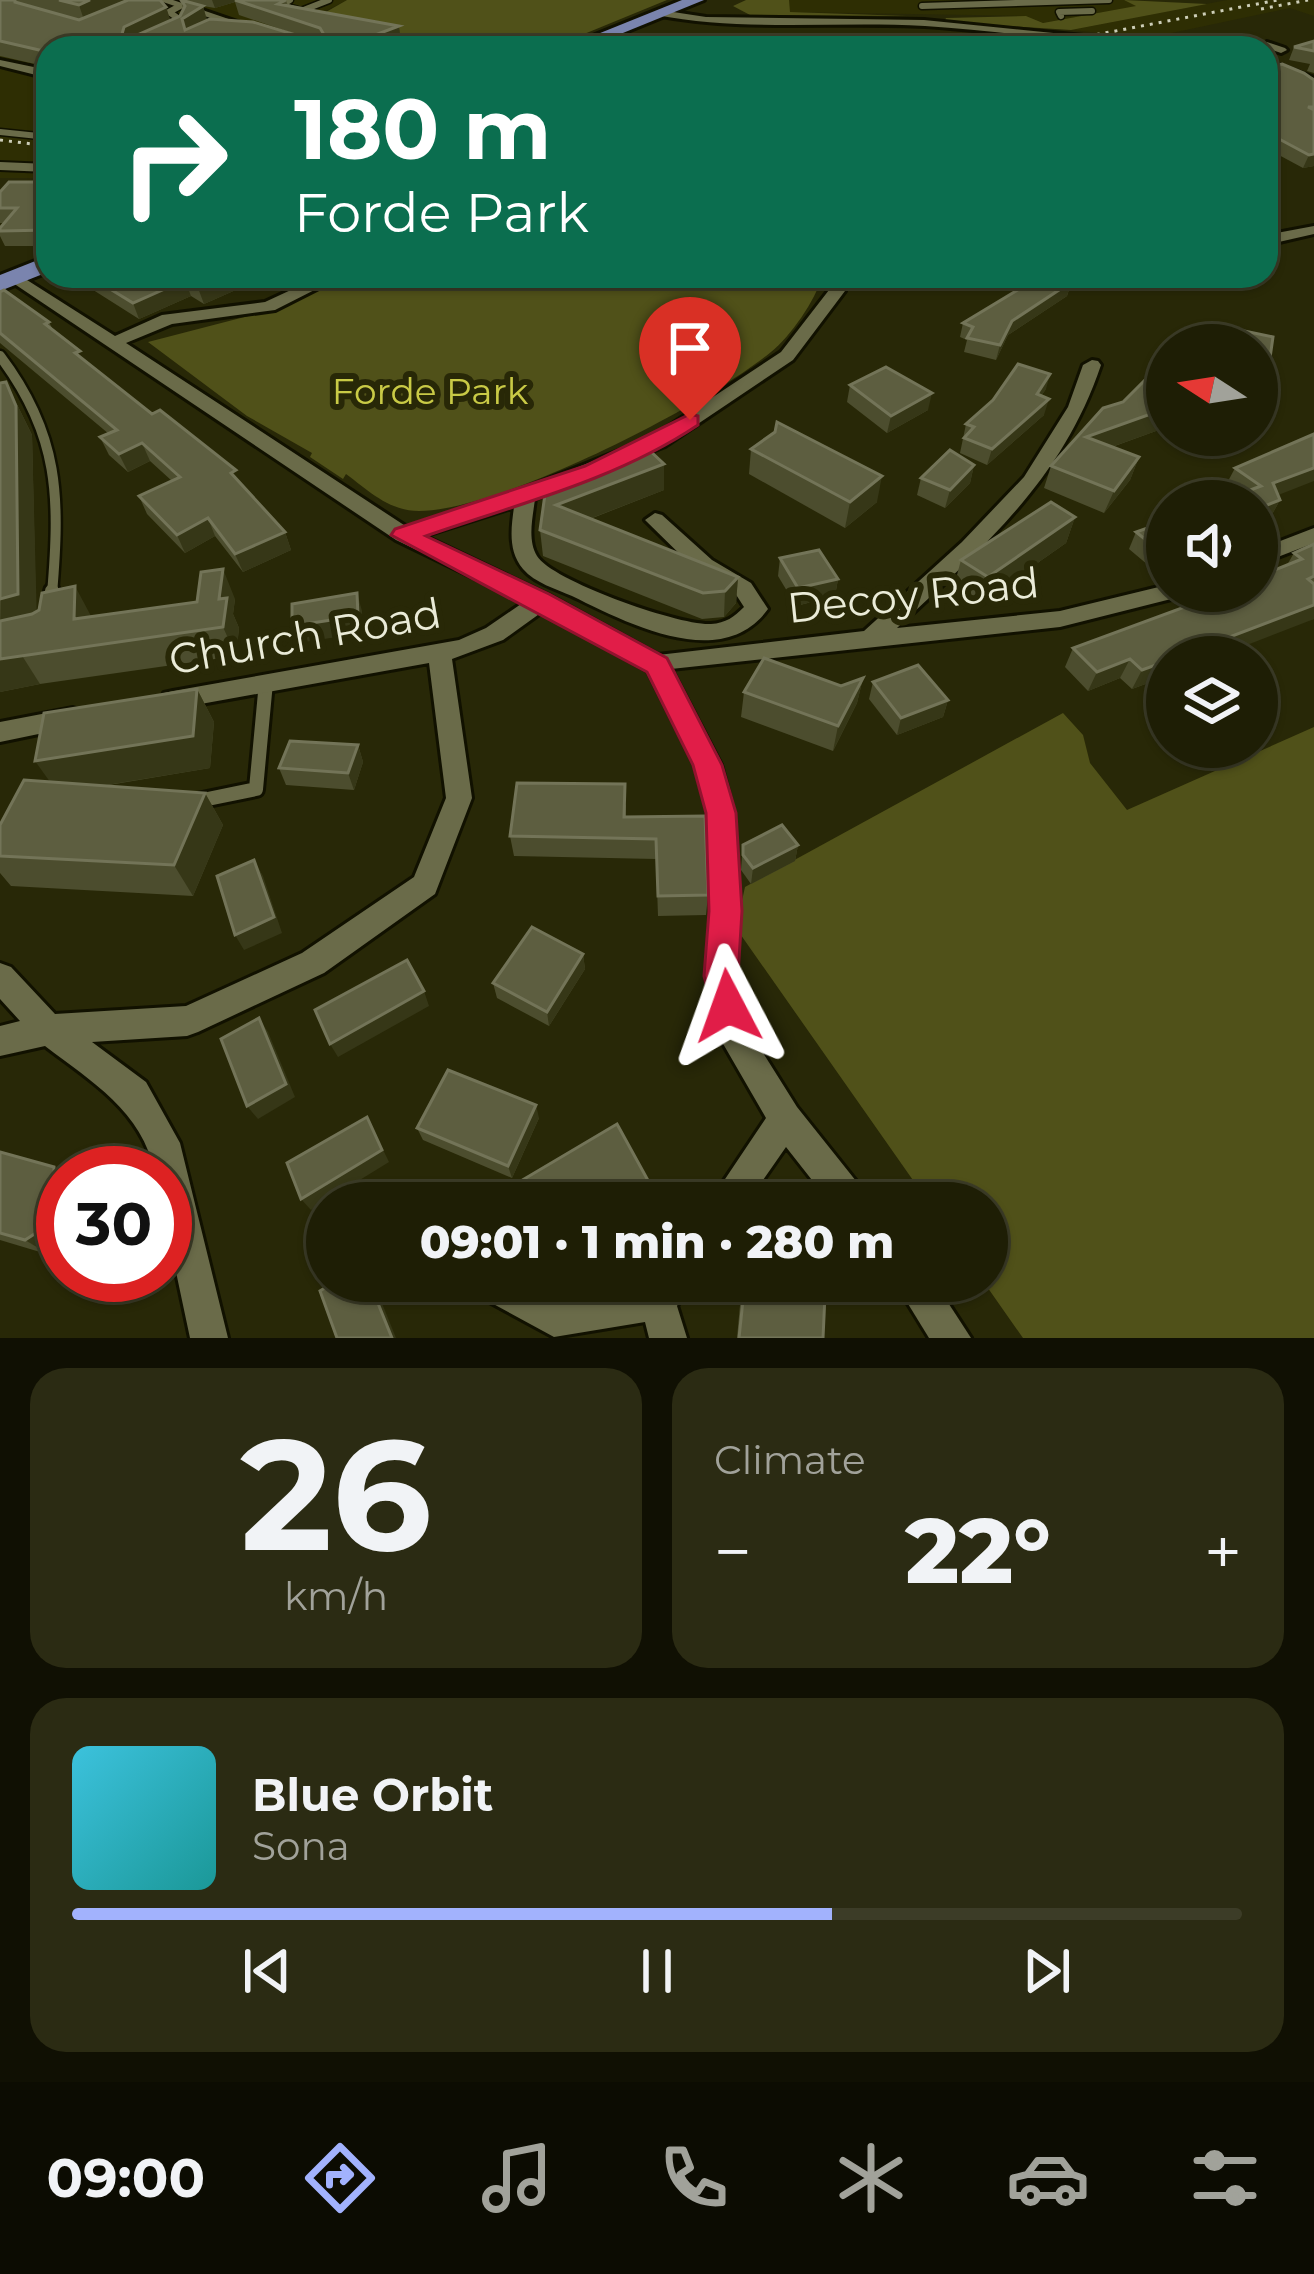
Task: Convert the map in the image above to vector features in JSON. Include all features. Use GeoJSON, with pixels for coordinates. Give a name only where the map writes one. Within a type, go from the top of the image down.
{"type":"FeatureCollection","features":[{"type":"Feature","properties":{"kind":"main road"},"geometry":{"type":"LineString","coordinates":[[626,36],[696,0]]}},
{"type":"Feature","properties":{"kind":"main road"},"geometry":{"type":"LineString","coordinates":[[607,36],[667,16],[727,4]]}},
{"type":"Feature","properties":{"kind":"main road"},"geometry":{"type":"LineString","coordinates":[[0,188],[36,187]]}},
{"type":"Feature","properties":{"kind":"main road"},"geometry":{"type":"LineString","coordinates":[[6,274],[36,266]]}},
{"type":"Feature","properties":{"kind":"street"},"geometry":{"type":"LineString","coordinates":[[162,0],[225,16],[257,30]]}},
{"type":"Feature","properties":{"kind":"street"},"geometry":{"type":"LineString","coordinates":[[727,4],[764,21]]}},
{"type":"Feature","properties":{"kind":"street"},"geometry":{"type":"LineString","coordinates":[[667,16],[924,23],[1065,36]]}},
{"type":"Feature","properties":{"kind":"street"},"geometry":{"type":"LineString","coordinates":[[0,63],[36,71]]}},
{"type":"Feature","properties":{"kind":"street"},"geometry":{"type":"LineString","coordinates":[[1278,68],[1313,82]]}},
{"type":"Feature","properties":{"kind":"street"},"geometry":{"type":"LineString","coordinates":[[1278,238],[1314,230]]}},
{"type":"Feature","properties":{"kind":"street"},"geometry":{"type":"LineString","coordinates":[[6,274],[117,341],[404,535],[657,665],[708,765],[721,813],[725,911],[721,976],[734,1035],[785,1119],[835,1182]]}},
{"type":"Feature","properties":{"kind":"street"},"geometry":{"type":"LineString","coordinates":[[117,341],[168,319],[269,306],[308,288]]}},
{"type":"Feature","properties":{"kind":"street"},"geometry":{"type":"LineString","coordinates":[[404,535],[526,496],[658,442],[787,356],[838,288]]}},
{"type":"Feature","properties":{"kind":"street"},"geometry":{"type":"LineString","coordinates":[[872,638],[1022,494],[1082,407],[1092,365]]}},
{"type":"Feature","properties":{"kind":"street"},"geometry":{"type":"LineString","coordinates":[[526,496],[520,544],[525,561],[540,572],[677,631],[715,636],[746,624],[757,609],[743,588],[704,565],[656,520]]}},
{"type":"Feature","properties":{"kind":"street"},"geometry":{"type":"LineString","coordinates":[[1278,550],[1314,535]]}},
{"type":"Feature","properties":{"kind":"street","name":"Decoy Road"},"geometry":{"type":"LineString","coordinates":[[657,665],[668,660],[1060,620],[1146,598]]}},
{"type":"Feature","properties":{"kind":"street","name":"Church Road"},"geometry":{"type":"LineString","coordinates":[[156,703],[407,656],[440,655],[505,632],[540,601]]}},
{"type":"Feature","properties":{"kind":"street"},"geometry":{"type":"LineString","coordinates":[[0,1041],[49,1030],[187,1021],[313,963],[425,885],[459,798],[440,655]]}},
{"type":"Feature","properties":{"kind":"street"},"geometry":{"type":"LineString","coordinates":[[0,731],[89,715]]}},
{"type":"Feature","properties":{"kind":"street"},"geometry":{"type":"LineString","coordinates":[[0,977],[49,1030],[134,1094],[168,1155],[209,1338]]}},
{"type":"Feature","properties":{"kind":"street"},"geometry":{"type":"LineString","coordinates":[[741,1182],[785,1119]]}},
{"type":"Feature","properties":{"kind":"street"},"geometry":{"type":"LineString","coordinates":[[525,1302],[554,1318],[666,1307]]}},
{"type":"Feature","properties":{"kind":"street"},"geometry":{"type":"LineString","coordinates":[[927,1302],[952,1338]]}},
{"type":"Feature","properties":{"kind":"lane"},"geometry":{"type":"LineString","coordinates":[[290,0],[282,5],[301,11],[332,0]]}},
{"type":"Feature","properties":{"kind":"lane"},"geometry":{"type":"LineString","coordinates":[[924,23],[921,3],[1033,9],[1031,1],[1109,0]]}},
{"type":"Feature","properties":{"kind":"lane"},"geometry":{"type":"LineString","coordinates":[[172,31],[182,21],[169,12],[180,6]]}},
{"type":"Feature","properties":{"kind":"lane"},"geometry":{"type":"LineString","coordinates":[[1061,16],[1059,12],[1092,10]]}},
{"type":"Feature","properties":{"kind":"lane"},"geometry":{"type":"LineString","coordinates":[[0,132],[36,136]]}},
{"type":"Feature","properties":{"kind":"lane"},"geometry":{"type":"LineString","coordinates":[[0,166],[36,168]]}},
{"type":"Feature","properties":{"kind":"lane"},"geometry":{"type":"LineString","coordinates":[[0,356],[26,386],[52,446],[57,534],[50,613]]}},
{"type":"Feature","properties":{"kind":"lane"},"geometry":{"type":"LineString","coordinates":[[191,802],[256,789],[266,682]]}},
{"type":"Feature","properties":{"kind":"shaded area"},"geometry":{"type":"Polygon","coordinates":[[[0,0],[347,0],[308,20],[379,36],[36,36],[36,178],[0,178],[0,0]]]}},
{"type":"Feature","properties":{"kind":"shaded area"},"geometry":{"type":"Polygon","coordinates":[[[789,0],[1124,0],[1138,6],[1043,23],[1026,16],[789,12],[789,0]]]}},
{"type":"Feature","properties":{"kind":"shaded area"},"geometry":{"type":"Polygon","coordinates":[[[1227,0],[1314,0],[1314,16],[1290,8],[1157,36],[1071,30],[1227,0]]]}},
{"type":"Feature","properties":{"kind":"green space"},"geometry":{"type":"Polygon","coordinates":[[[347,0],[667,0],[579,36],[381,36],[312,20],[347,0]]]}},
{"type":"Feature","properties":{"kind":"green space"},"geometry":{"type":"Polygon","coordinates":[[[746,0],[789,0],[790,12],[907,16],[750,15],[733,6],[746,0]]]}},
{"type":"Feature","properties":{"kind":"green space"},"geometry":{"type":"Polygon","coordinates":[[[1124,0],[1207,4],[1071,30],[944,22],[946,18],[1026,16],[1043,23],[1136,6],[1124,0]]]}},
{"type":"Feature","properties":{"kind":"green space","name":"Forde Park"},"geometry":{"type":"Polygon","coordinates":[[[318,288],[818,288],[778,345],[741,374],[653,426],[499,494],[419,511],[389,504],[346,474],[343,479],[310,457],[312,453],[247,416],[148,342],[268,311],[318,288]]]}},
{"type":"Feature","properties":{"kind":"green space"},"geometry":{"type":"Polygon","coordinates":[[[1063,713],[1083,735],[1090,763],[1127,810],[1222,768],[1278,768],[1278,743],[1314,727],[1314,1338],[1023,1338],[998,1302],[1008,1302],[1008,1182],[914,1182],[736,928],[745,887],[1063,713]]]}},
{"type":"Feature","properties":{"kind":"building"},"geometry":{"type":"Polygon","coordinates":[[[0,0],[15,0],[79,20],[128,0],[160,0],[166,7],[124,27],[124,36],[36,36],[36,49],[0,41],[0,0]]]}},
{"type":"Feature","properties":{"kind":"building"},"geometry":{"type":"Polygon","coordinates":[[[181,0],[203,6],[182,19],[185,30],[210,19],[253,22],[299,36],[135,36],[180,16],[185,6],[181,0]]]}},
{"type":"Feature","properties":{"kind":"building"},"geometry":{"type":"Polygon","coordinates":[[[235,0],[286,0],[278,4],[399,26],[373,36],[319,36],[320,28],[235,0]]]}},
{"type":"Feature","properties":{"kind":"building"},"geometry":{"type":"Polygon","coordinates":[[[1314,41],[1314,51],[1294,47],[1314,41]]]}},
{"type":"Feature","properties":{"kind":"building"},"geometry":{"type":"Polygon","coordinates":[[[1278,65],[1314,80],[1314,107],[1308,107],[1314,110],[1314,154],[1278,138],[1278,65]]]}},
{"type":"Feature","properties":{"kind":"building"},"geometry":{"type":"Polygon","coordinates":[[[9,182],[36,182],[36,230],[0,231],[17,208],[0,208],[0,192],[9,182]]]}},
{"type":"Feature","properties":{"kind":"building"},"geometry":{"type":"Polygon","coordinates":[[[109,288],[167,288],[133,303],[109,288]]]}},
{"type":"Feature","properties":{"kind":"building"},"geometry":{"type":"Polygon","coordinates":[[[1021,288],[1062,288],[1012,321],[1000,345],[967,338],[973,327],[963,323],[1021,288]]]}},
{"type":"Feature","properties":{"kind":"building"},"geometry":{"type":"Polygon","coordinates":[[[4,290],[49,322],[45,324],[80,351],[75,353],[152,414],[160,410],[236,470],[231,473],[285,532],[235,554],[208,518],[177,535],[139,496],[180,477],[142,443],[119,454],[100,437],[117,430],[0,333],[0,292],[4,290]]]}},
{"type":"Feature","properties":{"kind":"building"},"geometry":{"type":"Polygon","coordinates":[[[1018,364],[1050,374],[1037,394],[1049,399],[992,449],[964,438],[974,427],[966,424],[993,400],[1018,364]]]}},
{"type":"Feature","properties":{"kind":"building"},"geometry":{"type":"Polygon","coordinates":[[[886,367],[932,393],[891,416],[850,385],[886,367]]]}},
{"type":"Feature","properties":{"kind":"building"},"geometry":{"type":"Polygon","coordinates":[[[1146,379],[1146,416],[1086,437],[1139,457],[1114,491],[1051,466],[1103,408],[1123,402],[1146,379]]]}},
{"type":"Feature","properties":{"kind":"building"},"geometry":{"type":"Polygon","coordinates":[[[6,382],[16,406],[18,594],[0,599],[0,383],[6,382]]]}},
{"type":"Feature","properties":{"kind":"building"},"geometry":{"type":"Polygon","coordinates":[[[777,422],[882,476],[850,502],[751,449],[775,432],[777,422]]]}},
{"type":"Feature","properties":{"kind":"building"},"geometry":{"type":"Polygon","coordinates":[[[1314,434],[1314,468],[1278,481],[1252,480],[1235,468],[1263,456],[1278,456],[1278,449],[1314,434]]]}},
{"type":"Feature","properties":{"kind":"building"},"geometry":{"type":"Polygon","coordinates":[[[648,449],[664,464],[556,505],[738,577],[725,591],[703,593],[540,530],[546,487],[648,449]]]}},
{"type":"Feature","properties":{"kind":"building"},"geometry":{"type":"Polygon","coordinates":[[[950,450],[974,465],[950,490],[921,478],[950,450]]]}},
{"type":"Feature","properties":{"kind":"building"},"geometry":{"type":"Polygon","coordinates":[[[1051,502],[1075,517],[988,577],[961,560],[1051,502]]]}},
{"type":"Feature","properties":{"kind":"building"},"geometry":{"type":"Polygon","coordinates":[[[1314,544],[1314,576],[1308,579],[1314,584],[1314,605],[1232,636],[1146,636],[1146,669],[1142,670],[1130,659],[1097,672],[1073,648],[1171,612],[1278,612],[1278,569],[1302,559],[1294,553],[1314,544]]]}},
{"type":"Feature","properties":{"kind":"building"},"geometry":{"type":"Polygon","coordinates":[[[819,550],[838,579],[798,588],[780,558],[819,550]]]}},
{"type":"Feature","properties":{"kind":"building"},"geometry":{"type":"Polygon","coordinates":[[[223,569],[219,599],[227,598],[223,627],[0,659],[0,621],[39,610],[42,593],[75,586],[74,619],[197,602],[201,572],[223,569]]]}},
{"type":"Feature","properties":{"kind":"building"},"geometry":{"type":"Polygon","coordinates":[[[357,593],[358,616],[292,626],[292,604],[357,593]]]}},
{"type":"Feature","properties":{"kind":"building"},"geometry":{"type":"Polygon","coordinates":[[[764,658],[841,686],[863,678],[838,726],[744,692],[764,658]]]}},
{"type":"Feature","properties":{"kind":"building"},"geometry":{"type":"Polygon","coordinates":[[[918,665],[948,700],[901,718],[873,682],[918,665]]]}},
{"type":"Feature","properties":{"kind":"building"},"geometry":{"type":"Polygon","coordinates":[[[197,689],[193,736],[35,761],[44,713],[197,689]]]}},
{"type":"Feature","properties":{"kind":"building"},"geometry":{"type":"Polygon","coordinates":[[[290,741],[358,745],[348,773],[279,768],[290,741]]]}},
{"type":"Feature","properties":{"kind":"building"},"geometry":{"type":"Polygon","coordinates":[[[24,780],[205,793],[174,865],[0,856],[0,825],[24,780]]]}},
{"type":"Feature","properties":{"kind":"building"},"geometry":{"type":"Polygon","coordinates":[[[517,783],[625,784],[624,817],[705,816],[708,895],[658,896],[656,839],[510,836],[517,783]]]}},
{"type":"Feature","properties":{"kind":"building"},"geometry":{"type":"Polygon","coordinates":[[[782,825],[798,845],[753,868],[743,855],[743,845],[782,825]]]}},
{"type":"Feature","properties":{"kind":"building"},"geometry":{"type":"Polygon","coordinates":[[[254,860],[274,917],[235,935],[217,876],[254,860]]]}},
{"type":"Feature","properties":{"kind":"building"},"geometry":{"type":"Polygon","coordinates":[[[532,927],[583,954],[547,1012],[493,983],[532,927]]]}},
{"type":"Feature","properties":{"kind":"building"},"geometry":{"type":"Polygon","coordinates":[[[407,960],[424,991],[330,1044],[315,1010],[407,960]]]}},
{"type":"Feature","properties":{"kind":"building"},"geometry":{"type":"Polygon","coordinates":[[[259,1018],[286,1084],[247,1106],[221,1039],[259,1018]]]}},
{"type":"Feature","properties":{"kind":"building"},"geometry":{"type":"Polygon","coordinates":[[[448,1070],[536,1105],[508,1166],[417,1128],[448,1070]]]}},
{"type":"Feature","properties":{"kind":"building"},"geometry":{"type":"Polygon","coordinates":[[[367,1117],[382,1150],[329,1182],[306,1182],[306,1196],[301,1199],[287,1163],[367,1117]]]}},
{"type":"Feature","properties":{"kind":"building"},"geometry":{"type":"Polygon","coordinates":[[[617,1124],[649,1182],[519,1182],[617,1124]]]}},
{"type":"Feature","properties":{"kind":"building"},"geometry":{"type":"Polygon","coordinates":[[[0,1152],[36,1162],[36,1233],[25,1240],[0,1233],[0,1152]]]}},
{"type":"Feature","properties":{"kind":"building"},"geometry":{"type":"Polygon","coordinates":[[[324,1302],[377,1302],[392,1338],[337,1338],[324,1302]]]}},
{"type":"Feature","properties":{"kind":"building"},"geometry":{"type":"Polygon","coordinates":[[[743,1302],[825,1302],[823,1338],[739,1338],[743,1302]]]}},
{"type":"Feature","properties":{"kind":"railway"},"geometry":{"type":"LineString","coordinates":[[1089,36],[1278,0]]}},
{"type":"Feature","properties":{"kind":"railway"},"geometry":{"type":"LineString","coordinates":[[1261,9],[1308,0]]}},
{"type":"Feature","properties":{"kind":"railway"},"geometry":{"type":"LineString","coordinates":[[0,140],[36,144]]}},
{"type":"Feature","properties":{"kind":"route"},"geometry":{"type":"LineString","coordinates":[[690,420],[658,442],[593,471],[404,535],[657,665],[708,765],[721,813],[725,911],[721,976],[728,1006]]}}]}
